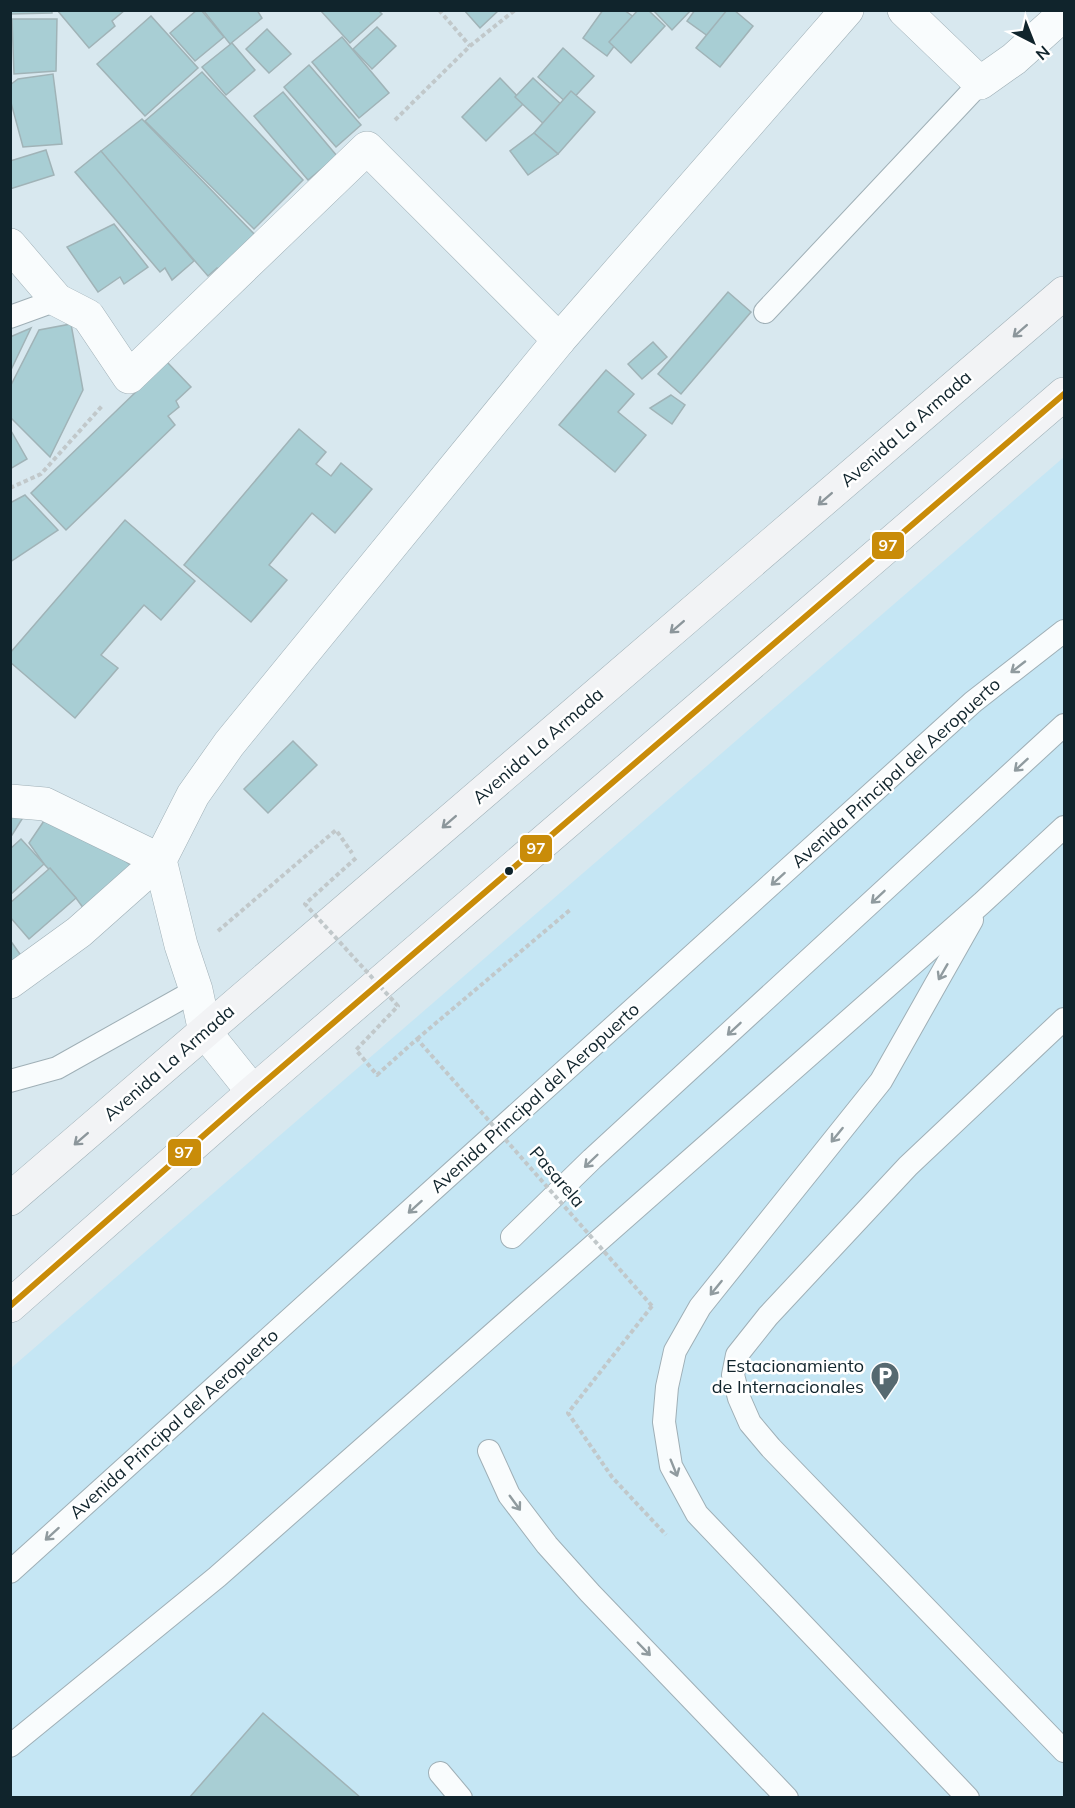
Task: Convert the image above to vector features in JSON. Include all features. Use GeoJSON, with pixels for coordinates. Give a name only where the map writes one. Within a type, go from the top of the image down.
{"type":"FeatureCollection","features":[{"type":"Feature","properties":{"kind":"main road","name":"Avenida La Armada"},"geometry":{"type":"LineString","coordinates":[[10,1199],[1065,293]]}},
{"type":"Feature","properties":{"kind":"main road"},"geometry":{"type":"LineString","coordinates":[[10,1306],[253,1092],[1065,394]]}},
{"type":"Feature","properties":{"kind":"street"},"geometry":{"type":"LineString","coordinates":[[10,982],[79,932],[160,860],[192,795],[229,744],[560,340],[847,10]]}},
{"type":"Feature","properties":{"kind":"street"},"geometry":{"type":"LineString","coordinates":[[904,10],[980,83],[1014,59],[1065,14]]}},
{"type":"Feature","properties":{"kind":"street"},"geometry":{"type":"LineString","coordinates":[[10,245],[57,300],[88,316],[129,377],[368,148],[560,340]]}},
{"type":"Feature","properties":{"kind":"street"},"geometry":{"type":"LineString","coordinates":[[10,801],[45,804],[160,860],[196,990],[205,1032],[253,1092]]}},
{"type":"Feature","properties":{"kind":"lane"},"geometry":{"type":"LineString","coordinates":[[765,312],[980,83]]}},
{"type":"Feature","properties":{"kind":"lane"},"geometry":{"type":"LineString","coordinates":[[10,317],[57,300]]}},
{"type":"Feature","properties":{"kind":"lane","name":"Avenida Principal del Aeropuerto"},"geometry":{"type":"LineString","coordinates":[[10,1572],[973,702],[1065,631]]}},
{"type":"Feature","properties":{"kind":"lane"},"geometry":{"type":"LineString","coordinates":[[512,1238],[601,1151],[1065,725]]}},
{"type":"Feature","properties":{"kind":"lane"},"geometry":{"type":"LineString","coordinates":[[10,1746],[217,1577],[982,903],[1065,827]]}},
{"type":"Feature","properties":{"kind":"lane"},"geometry":{"type":"LineString","coordinates":[[968,1797],[698,1514],[671,1466],[664,1422],[667,1387],[675,1351],[700,1307],[881,1081],[982,903]]}},
{"type":"Feature","properties":{"kind":"lane"},"geometry":{"type":"LineString","coordinates":[[10,1081],[57,1068],[196,990]]}},
{"type":"Feature","properties":{"kind":"lane"},"geometry":{"type":"LineString","coordinates":[[1065,1019],[908,1166],[808,1272],[737,1355],[734,1375],[739,1398],[750,1423],[771,1448],[1065,1751]]}},
{"type":"Feature","properties":{"kind":"lane"},"geometry":{"type":"LineString","coordinates":[[489,1451],[509,1495],[547,1545],[590,1593],[787,1797]]}},
{"type":"Feature","properties":{"kind":"lane"},"geometry":{"type":"LineString","coordinates":[[440,1773],[461,1797]]}},
{"type":"Feature","properties":{"kind":"path"},"geometry":{"type":"LineString","coordinates":[[439,10],[470,46]]}},
{"type":"Feature","properties":{"kind":"path"},"geometry":{"type":"LineString","coordinates":[[368,148],[470,46],[515,10]]}},
{"type":"Feature","properties":{"kind":"path"},"geometry":{"type":"LineString","coordinates":[[10,488],[41,474],[129,377]]}},
{"type":"Feature","properties":{"kind":"path"},"geometry":{"type":"LineString","coordinates":[[186,958],[336,830],[356,858],[306,904],[398,1006],[356,1050],[377,1075],[570,910]]}},
{"type":"Feature","properties":{"kind":"path","name":"Pasarela"},"geometry":{"type":"LineString","coordinates":[[417,1039],[652,1306]]}},
{"type":"Feature","properties":{"kind":"shaded area"},"geometry":{"type":"Polygon","coordinates":[[[1064,457],[1064,1797],[11,1797],[10,1369],[1064,457]]]}},
{"type":"Feature","properties":{"kind":"building"},"geometry":{"type":"Polygon","coordinates":[[[10,10],[52,10],[52,13],[10,14],[10,10]]]}},
{"type":"Feature","properties":{"kind":"building"},"geometry":{"type":"Polygon","coordinates":[[[57,10],[125,10],[112,21],[115,26],[89,48],[57,10]]]}},
{"type":"Feature","properties":{"kind":"building"},"geometry":{"type":"Polygon","coordinates":[[[197,10],[201,10],[224,37],[195,61],[170,33],[197,10]]]}},
{"type":"Feature","properties":{"kind":"building"},"geometry":{"type":"Polygon","coordinates":[[[203,10],[257,10],[262,18],[230,44],[203,10]]]}},
{"type":"Feature","properties":{"kind":"building"},"geometry":{"type":"Polygon","coordinates":[[[378,10],[382,14],[350,43],[321,11],[378,10]]]}},
{"type":"Feature","properties":{"kind":"building"},"geometry":{"type":"Polygon","coordinates":[[[464,10],[499,10],[480,28],[464,10]]]}},
{"type":"Feature","properties":{"kind":"building"},"geometry":{"type":"Polygon","coordinates":[[[603,10],[624,10],[635,18],[607,56],[583,38],[603,10]]]}},
{"type":"Feature","properties":{"kind":"building"},"geometry":{"type":"Polygon","coordinates":[[[638,10],[648,10],[665,26],[631,63],[609,42],[638,10]]]}},
{"type":"Feature","properties":{"kind":"building"},"geometry":{"type":"Polygon","coordinates":[[[653,10],[691,10],[672,30],[653,10]]]}},
{"type":"Feature","properties":{"kind":"building"},"geometry":{"type":"Polygon","coordinates":[[[695,10],[734,10],[712,39],[687,21],[695,10]]]}},
{"type":"Feature","properties":{"kind":"building"},"geometry":{"type":"Polygon","coordinates":[[[727,10],[734,10],[753,26],[720,67],[696,48],[727,10]]]}},
{"type":"Feature","properties":{"kind":"building"},"geometry":{"type":"Polygon","coordinates":[[[151,16],[198,68],[145,116],[97,64],[151,16]]]}},
{"type":"Feature","properties":{"kind":"building"},"geometry":{"type":"Polygon","coordinates":[[[12,19],[57,19],[56,71],[14,74],[12,19]]]}},
{"type":"Feature","properties":{"kind":"building"},"geometry":{"type":"Polygon","coordinates":[[[377,27],[396,46],[372,69],[353,49],[377,27]]]}},
{"type":"Feature","properties":{"kind":"building"},"geometry":{"type":"Polygon","coordinates":[[[267,29],[291,54],[269,73],[246,49],[267,29]]]}},
{"type":"Feature","properties":{"kind":"building"},"geometry":{"type":"Polygon","coordinates":[[[342,37],[389,93],[359,118],[312,62],[342,37]]]}},
{"type":"Feature","properties":{"kind":"building"},"geometry":{"type":"Polygon","coordinates":[[[232,43],[255,70],[226,95],[202,67],[232,43]]]}},
{"type":"Feature","properties":{"kind":"building"},"geometry":{"type":"Polygon","coordinates":[[[563,48],[594,76],[568,104],[538,77],[563,48]]]}},
{"type":"Feature","properties":{"kind":"building"},"geometry":{"type":"Polygon","coordinates":[[[309,65],[361,125],[336,147],[284,87],[309,65]]]}},
{"type":"Feature","properties":{"kind":"building"},"geometry":{"type":"Polygon","coordinates":[[[202,72],[303,180],[254,229],[145,121],[202,72]]]}},
{"type":"Feature","properties":{"kind":"building"},"geometry":{"type":"Polygon","coordinates":[[[53,74],[62,144],[23,147],[10,99],[10,85],[18,79],[53,74]]]}},
{"type":"Feature","properties":{"kind":"building"},"geometry":{"type":"Polygon","coordinates":[[[500,78],[524,103],[486,141],[462,117],[500,78]]]}},
{"type":"Feature","properties":{"kind":"building"},"geometry":{"type":"Polygon","coordinates":[[[533,78],[566,109],[548,128],[515,97],[533,78]]]}},
{"type":"Feature","properties":{"kind":"building"},"geometry":{"type":"Polygon","coordinates":[[[571,91],[595,112],[558,154],[534,133],[571,91]]]}},
{"type":"Feature","properties":{"kind":"building"},"geometry":{"type":"Polygon","coordinates":[[[283,92],[337,156],[308,180],[254,116],[283,92]]]}},
{"type":"Feature","properties":{"kind":"building"},"geometry":{"type":"Polygon","coordinates":[[[142,119],[261,241],[223,273],[217,268],[208,276],[101,153],[142,119]]]}},
{"type":"Feature","properties":{"kind":"building"},"geometry":{"type":"Polygon","coordinates":[[[534,133],[558,154],[528,175],[510,151],[534,133]]]}},
{"type":"Feature","properties":{"kind":"building"},"geometry":{"type":"Polygon","coordinates":[[[46,150],[54,175],[10,189],[10,161],[46,150]]]}},
{"type":"Feature","properties":{"kind":"building"},"geometry":{"type":"Polygon","coordinates":[[[101,151],[194,261],[172,280],[165,268],[160,272],[75,172],[101,151]]]}},
{"type":"Feature","properties":{"kind":"building"},"geometry":{"type":"Polygon","coordinates":[[[114,224],[148,267],[124,284],[120,277],[98,292],[67,247],[114,224]]]}},
{"type":"Feature","properties":{"kind":"building"},"geometry":{"type":"Polygon","coordinates":[[[728,292],[751,312],[681,394],[658,374],[728,292]]]}},
{"type":"Feature","properties":{"kind":"building"},"geometry":{"type":"Polygon","coordinates":[[[71,324],[83,390],[50,457],[10,417],[10,387],[39,330],[71,324]]]}},
{"type":"Feature","properties":{"kind":"building"},"geometry":{"type":"Polygon","coordinates":[[[31,328],[10,372],[10,337],[31,328]]]}},
{"type":"Feature","properties":{"kind":"building"},"geometry":{"type":"Polygon","coordinates":[[[653,342],[667,357],[642,379],[628,364],[653,342]]]}},
{"type":"Feature","properties":{"kind":"building"},"geometry":{"type":"Polygon","coordinates":[[[167,362],[191,387],[176,401],[179,407],[168,416],[175,425],[66,530],[31,493],[167,362]]]}},
{"type":"Feature","properties":{"kind":"building"},"geometry":{"type":"Polygon","coordinates":[[[606,370],[634,394],[618,412],[646,435],[615,472],[559,425],[606,370]]]}},
{"type":"Feature","properties":{"kind":"building"},"geometry":{"type":"Polygon","coordinates":[[[671,395],[685,405],[672,424],[650,408],[671,395]]]}},
{"type":"Feature","properties":{"kind":"building"},"geometry":{"type":"Polygon","coordinates":[[[10,429],[27,459],[10,469],[10,429]]]}},
{"type":"Feature","properties":{"kind":"building"},"geometry":{"type":"Polygon","coordinates":[[[299,429],[326,452],[316,464],[331,476],[341,463],[372,489],[335,533],[312,513],[269,565],[287,580],[251,622],[184,565],[299,429]]]}},
{"type":"Feature","properties":{"kind":"building"},"geometry":{"type":"Polygon","coordinates":[[[25,495],[58,530],[10,562],[10,503],[25,495]]]}},
{"type":"Feature","properties":{"kind":"building"},"geometry":{"type":"Polygon","coordinates":[[[125,520],[195,581],[161,620],[144,605],[101,655],[118,668],[75,718],[10,662],[10,653],[125,520]]]}},
{"type":"Feature","properties":{"kind":"building"},"geometry":{"type":"Polygon","coordinates":[[[293,741],[317,765],[268,813],[244,789],[293,741]]]}},
{"type":"Feature","properties":{"kind":"building"},"geometry":{"type":"Polygon","coordinates":[[[27,811],[12,835],[10,837],[10,813],[27,811]]]}},
{"type":"Feature","properties":{"kind":"building"},"geometry":{"type":"Polygon","coordinates":[[[46,818],[87,831],[138,871],[92,920],[29,843],[46,818]]]}},
{"type":"Feature","properties":{"kind":"building"},"geometry":{"type":"Polygon","coordinates":[[[21,839],[44,864],[10,895],[10,849],[21,839]]]}},
{"type":"Feature","properties":{"kind":"building"},"geometry":{"type":"Polygon","coordinates":[[[50,868],[76,898],[29,939],[10,917],[10,903],[50,868]]]}},
{"type":"Feature","properties":{"kind":"building"},"geometry":{"type":"Polygon","coordinates":[[[10,940],[29,967],[10,979],[10,940]]]}},
{"type":"Feature","properties":{"kind":"building"},"geometry":{"type":"Polygon","coordinates":[[[263,1713],[361,1798],[189,1798],[263,1713]]]}},
{"type":"Feature","properties":{"kind":"transit line","name":"97"},"geometry":{"type":"LineString","coordinates":[[10,1306],[253,1092],[1064,394]]}},
{"type":"Feature","properties":{"kind":"place","name":"Estacionamiento de Internacionales"},"geometry":{"type":"Point","coordinates":[885,1402]}}]}
